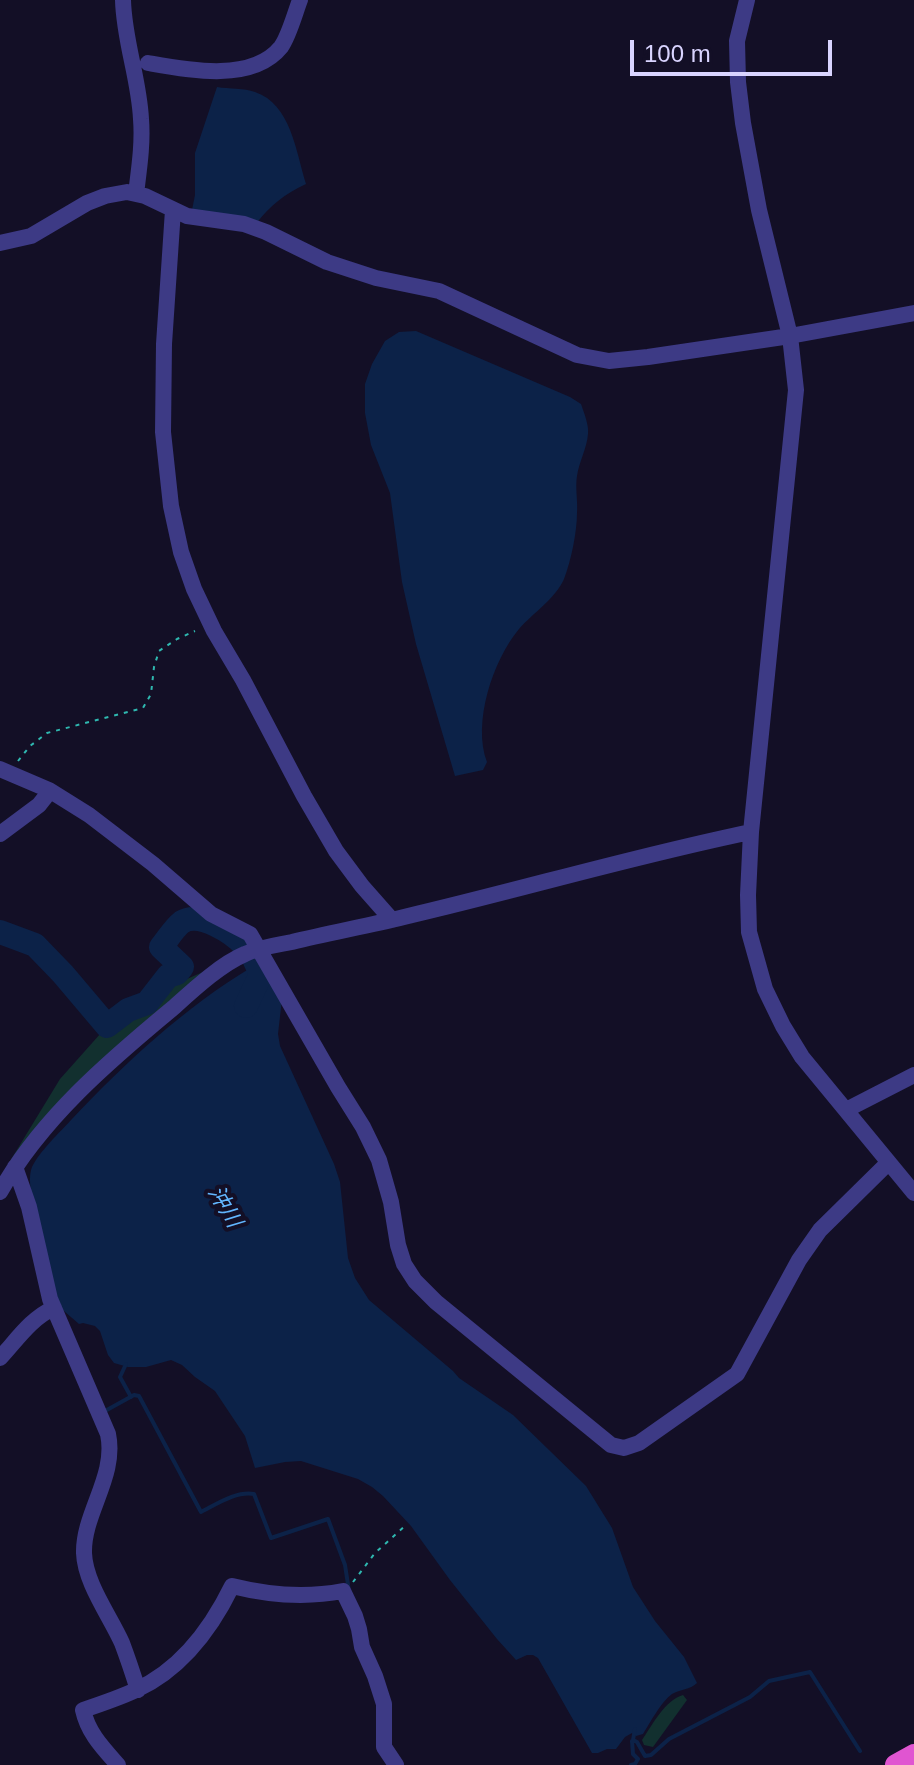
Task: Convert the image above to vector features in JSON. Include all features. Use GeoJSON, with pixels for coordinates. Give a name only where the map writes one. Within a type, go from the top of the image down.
{"type":"FeatureCollection","features":[{"type":"Feature","properties":{"kind":"highway"},"geometry":{"type":"LineString","coordinates":[[896,1765],[914,1755]]}},
{"type":"Feature","properties":{"kind":"street"},"geometry":{"type":"LineString","coordinates":[[123,0],[127,43],[141,119],[136,194]]}},
{"type":"Feature","properties":{"kind":"street"},"geometry":{"type":"LineString","coordinates":[[148,63],[198,71],[232,70],[265,61],[282,46],[300,0]]}},
{"type":"Feature","properties":{"kind":"street"},"geometry":{"type":"LineString","coordinates":[[747,0],[737,41],[740,96],[759,210],[790,336],[796,390],[751,832],[749,932],[765,989],[802,1057],[914,1193]]}},
{"type":"Feature","properties":{"kind":"street"},"geometry":{"type":"LineString","coordinates":[[0,243],[31,236],[87,203],[127,192],[145,196],[187,216],[244,224],[327,262],[376,278],[439,291],[577,355],[609,361],[790,336],[914,313]]}},
{"type":"Feature","properties":{"kind":"street"},"geometry":{"type":"LineString","coordinates":[[173,210],[164,344],[163,432],[171,506],[181,552],[211,624],[336,851],[392,920]]}},
{"type":"Feature","properties":{"kind":"street"},"geometry":{"type":"LineString","coordinates":[[5,771],[50,791],[89,815],[211,914],[250,934],[363,1127],[379,1160],[391,1202],[398,1245],[404,1264],[415,1281],[436,1302],[611,1445],[624,1448],[639,1443],[737,1374],[799,1260],[820,1230],[888,1163]]}},
{"type":"Feature","properties":{"kind":"street"},"geometry":{"type":"LineString","coordinates":[[0,834],[39,805],[50,791]]}},
{"type":"Feature","properties":{"kind":"street"},"geometry":{"type":"LineString","coordinates":[[0,1192],[15,1167],[53,1120],[91,1081],[198,986],[246,953],[751,832]]}},
{"type":"Feature","properties":{"kind":"street"},"geometry":{"type":"LineString","coordinates":[[846,1110],[914,1075]]}},
{"type":"Feature","properties":{"kind":"street"},"geometry":{"type":"LineString","coordinates":[[15,1167],[29,1207],[54,1308],[110,1444],[104,1481],[85,1537],[84,1560],[121,1642],[138,1690]]}},
{"type":"Feature","properties":{"kind":"street"},"geometry":{"type":"LineString","coordinates":[[0,1358],[19,1335],[54,1308]]}},
{"type":"Feature","properties":{"kind":"street"},"geometry":{"type":"LineString","coordinates":[[118,1765],[93,1737],[83,1710],[138,1690],[181,1661],[219,1613],[232,1586],[262,1593],[326,1595],[343,1591],[384,1704],[384,1747],[396,1765]]}},
{"type":"Feature","properties":{"kind":"path"},"geometry":{"type":"LineString","coordinates":[[5,771],[47,733],[143,708],[151,694],[159,651],[211,624]]}},
{"type":"Feature","properties":{"kind":"path"},"geometry":{"type":"LineString","coordinates":[[349,1586],[375,1553],[406,1525]]}},
{"type":"Feature","properties":{"kind":"green space"},"geometry":{"type":"Polygon","coordinates":[[[221,964],[45,1120],[4,1171],[60,1079],[101,1033],[130,1012],[148,1006],[163,987],[221,964]]]}},
{"type":"Feature","properties":{"kind":"green space"},"geometry":{"type":"Polygon","coordinates":[[[683,1695],[687,1700],[653,1747],[644,1745],[642,1740],[660,1713],[683,1695]]]}},
{"type":"Feature","properties":{"kind":"water"},"geometry":{"type":"Polygon","coordinates":[[[217,87],[251,91],[267,98],[284,118],[295,144],[306,184],[278,201],[256,224],[191,215],[195,195],[195,153],[217,87]]]}},
{"type":"Feature","properties":{"kind":"water"},"geometry":{"type":"Polygon","coordinates":[[[416,331],[570,397],[581,404],[588,430],[577,476],[575,537],[564,579],[519,629],[493,674],[482,729],[487,762],[483,770],[455,776],[416,644],[402,582],[390,493],[371,445],[365,413],[365,384],[385,341],[399,332],[416,331]]]}},
{"type":"Feature","properties":{"kind":"water"},"geometry":{"type":"Polygon","coordinates":[[[252,967],[261,982],[271,977],[282,999],[278,1034],[280,1046],[340,1182],[348,1258],[355,1278],[369,1300],[459,1378],[513,1415],[586,1486],[612,1528],[633,1587],[684,1657],[697,1683],[672,1694],[643,1734],[636,1736],[632,1733],[616,1749],[592,1753],[538,1658],[527,1655],[516,1660],[450,1580],[411,1526],[372,1487],[358,1479],[301,1461],[255,1468],[245,1436],[215,1391],[171,1360],[146,1367],[114,1363],[95,1326],[79,1324],[60,1310],[31,1192],[30,1173],[35,1161],[72,1119],[135,1057],[203,1000],[252,967]]]}},
{"type":"Feature","properties":{"kind":"waterway","name":"沖川"},"geometry":{"type":"LineString","coordinates":[[0,932],[35,945],[107,1026],[128,1010],[147,1003],[168,976],[182,967],[161,947],[182,922],[189,919],[207,921],[233,935],[245,946]]}},
{"type":"Feature","properties":{"kind":"waterway","name":"沖川"},"geometry":{"type":"LineString","coordinates":[[246,1006],[261,974],[255,961]]}},
{"type":"Feature","properties":{"kind":"waterway"},"geometry":{"type":"LineString","coordinates":[[126,1364],[120,1377],[131,1397]]}},
{"type":"Feature","properties":{"kind":"waterway"},"geometry":{"type":"LineString","coordinates":[[105,1411],[134,1395],[139,1396],[201,1512],[234,1496],[254,1494],[271,1538],[328,1519],[345,1565],[349,1591]]}},
{"type":"Feature","properties":{"kind":"waterway"},"geometry":{"type":"LineString","coordinates":[[635,1729],[633,1740],[645,1756],[651,1755],[669,1739],[750,1697],[769,1681],[810,1672],[860,1751]]}},
{"type":"Feature","properties":{"kind":"waterway"},"geometry":{"type":"LineString","coordinates":[[631,1765],[638,1759],[633,1754],[632,1741]]}}]}
